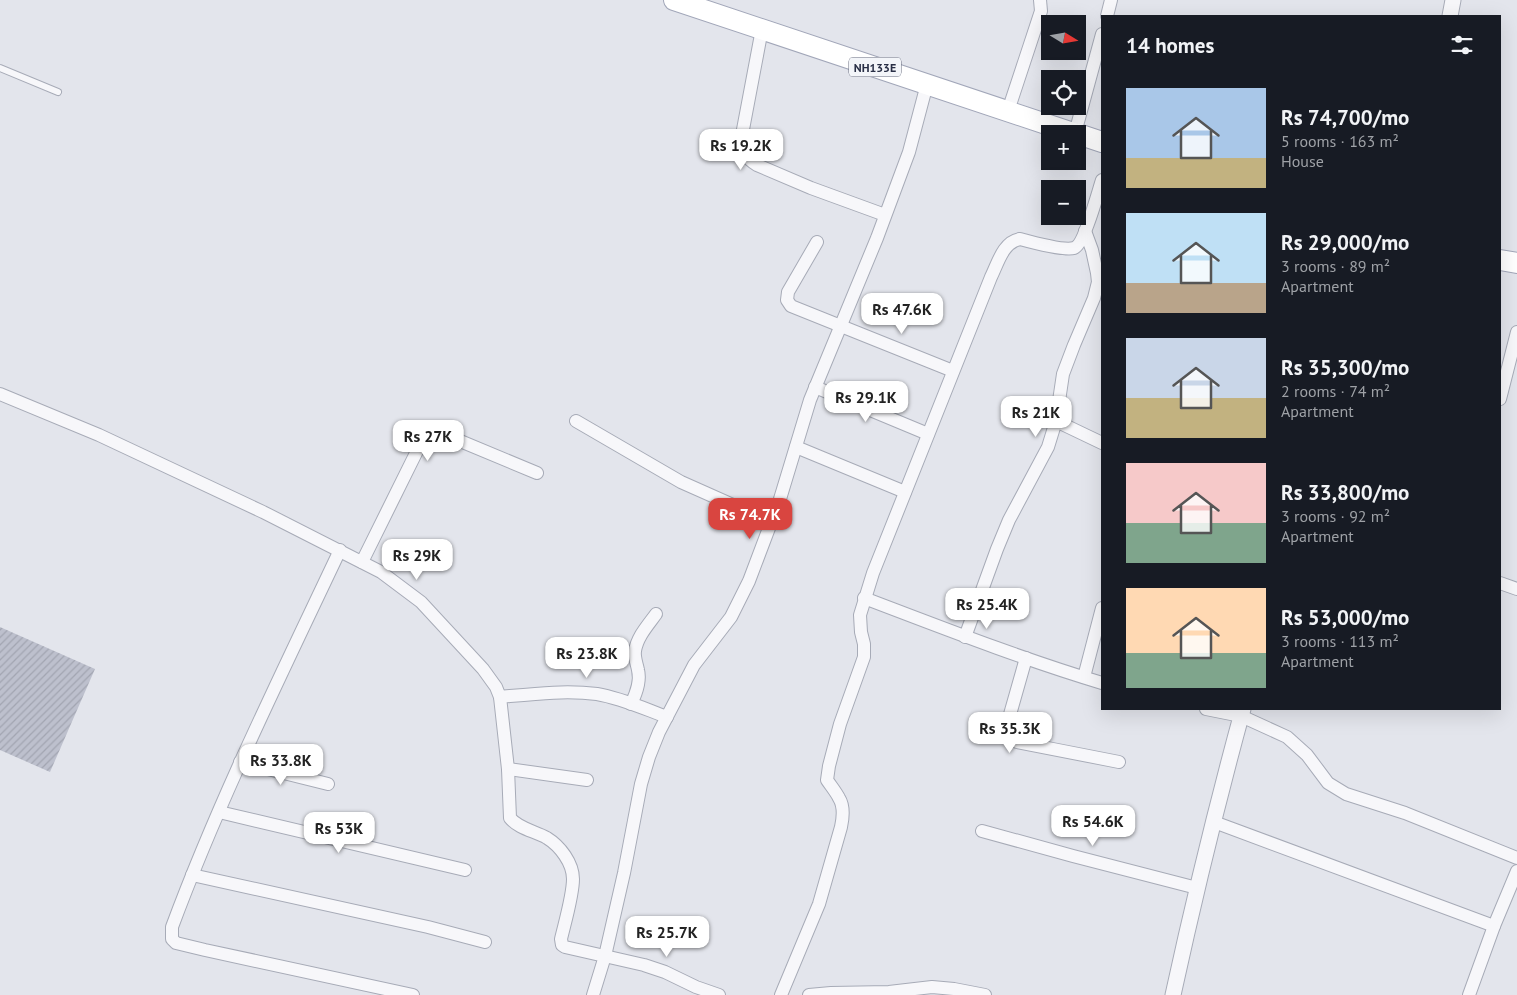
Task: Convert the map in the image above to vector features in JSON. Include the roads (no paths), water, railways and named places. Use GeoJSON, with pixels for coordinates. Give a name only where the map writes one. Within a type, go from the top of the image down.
{"type":"FeatureCollection","features":[{"type":"Feature","properties":{"kind":"main road","name":"NH133E"},"geometry":{"type":"LineString","coordinates":[[674,0],[1049,125]]}},
{"type":"Feature","properties":{"kind":"main road","name":"NH133E"},"geometry":{"type":"LineString","coordinates":[[1086,137],[1101,142]]}},
{"type":"Feature","properties":{"kind":"main road"},"geometry":{"type":"LineString","coordinates":[[1501,260],[1517,263]]}},
{"type":"Feature","properties":{"kind":"street"},"geometry":{"type":"LineString","coordinates":[[1008,111],[1041,12],[1040,0]]}},
{"type":"Feature","properties":{"kind":"street"},"geometry":{"type":"LineString","coordinates":[[1107,15],[1111,0]]}},
{"type":"Feature","properties":{"kind":"street"},"geometry":{"type":"LineString","coordinates":[[1450,15],[1452,0]]}},
{"type":"Feature","properties":{"kind":"street"},"geometry":{"type":"LineString","coordinates":[[762,29],[741,140],[744,154],[757,165],[811,188],[885,215]]}},
{"type":"Feature","properties":{"kind":"street"},"geometry":{"type":"LineString","coordinates":[[1078,125],[1101,38]]}},
{"type":"Feature","properties":{"kind":"street"},"geometry":{"type":"LineString","coordinates":[[593,995],[605,956],[649,757],[694,665],[731,617],[749,581],[780,499],[810,400],[909,152],[927,84]]}},
{"type":"Feature","properties":{"kind":"street"},"geometry":{"type":"LineString","coordinates":[[781,995],[819,904],[842,827],[840,798],[827,780],[828,766],[864,657],[860,608],[905,492],[991,277],[1006,247],[1013,240],[1060,248],[1073,248],[1079,245],[1101,183]]}},
{"type":"Feature","properties":{"kind":"street"},"geometry":{"type":"LineString","coordinates":[[965,637],[1009,520],[1048,447],[1056,421],[1064,374],[1096,290],[1099,265],[1085,231]]}},
{"type":"Feature","properties":{"kind":"street"},"geometry":{"type":"LineString","coordinates":[[817,242],[786,296],[791,306],[953,371]]}},
{"type":"Feature","properties":{"kind":"street"},"geometry":{"type":"LineString","coordinates":[[1501,395],[1517,332]]}},
{"type":"Feature","properties":{"kind":"street"},"geometry":{"type":"LineString","coordinates":[[815,387],[928,434]]}},
{"type":"Feature","properties":{"kind":"street"},"geometry":{"type":"LineString","coordinates":[[0,394],[99,436],[340,550],[381,572],[421,602],[483,669],[496,687],[500,697],[508,769],[510,818],[515,824],[547,838],[558,846],[571,867],[573,879],[561,939],[562,945],[644,965],[719,995]]}},
{"type":"Feature","properties":{"kind":"street"},"geometry":{"type":"LineString","coordinates":[[576,421],[681,482],[771,522]]}},
{"type":"Feature","properties":{"kind":"street"},"geometry":{"type":"LineString","coordinates":[[1056,421],[1101,443]]}},
{"type":"Feature","properties":{"kind":"street"},"geometry":{"type":"LineString","coordinates":[[362,562],[418,450],[426,439],[432,435],[445,435],[537,473]]}},
{"type":"Feature","properties":{"kind":"street"},"geometry":{"type":"LineString","coordinates":[[796,447],[905,492]]}},
{"type":"Feature","properties":{"kind":"street"},"geometry":{"type":"LineString","coordinates":[[340,550],[218,812],[172,930],[172,939],[176,943],[412,995]]}},
{"type":"Feature","properties":{"kind":"street"},"geometry":{"type":"LineString","coordinates":[[1501,583],[1517,589]]}},
{"type":"Feature","properties":{"kind":"street"},"geometry":{"type":"LineString","coordinates":[[864,598],[965,637],[1101,683]]}},
{"type":"Feature","properties":{"kind":"street"},"geometry":{"type":"LineString","coordinates":[[1084,677],[1101,612]]}},
{"type":"Feature","properties":{"kind":"street"},"geometry":{"type":"LineString","coordinates":[[631,704],[639,680],[634,653],[636,644],[656,614]]}},
{"type":"Feature","properties":{"kind":"street"},"geometry":{"type":"LineString","coordinates":[[1026,658],[1007,725],[1009,737],[1016,742],[1119,762]]}},
{"type":"Feature","properties":{"kind":"street"},"geometry":{"type":"LineString","coordinates":[[500,697],[559,693],[599,694],[667,717]]}},
{"type":"Feature","properties":{"kind":"street"},"geometry":{"type":"LineString","coordinates":[[1218,710],[1242,712],[1287,737],[1307,755],[1328,783],[1346,794],[1405,813],[1517,858]]}},
{"type":"Feature","properties":{"kind":"street"},"geometry":{"type":"LineString","coordinates":[[1173,995],[1197,888],[1242,712]]}},
{"type":"Feature","properties":{"kind":"street"},"geometry":{"type":"LineString","coordinates":[[240,762],[328,784]]}},
{"type":"Feature","properties":{"kind":"street"},"geometry":{"type":"LineString","coordinates":[[508,769],[586,780]]}},
{"type":"Feature","properties":{"kind":"street"},"geometry":{"type":"LineString","coordinates":[[218,812],[465,870]]}},
{"type":"Feature","properties":{"kind":"street"},"geometry":{"type":"LineString","coordinates":[[1214,822],[1494,926]]}},
{"type":"Feature","properties":{"kind":"street"},"geometry":{"type":"LineString","coordinates":[[982,831],[1197,888]]}},
{"type":"Feature","properties":{"kind":"street"},"geometry":{"type":"LineString","coordinates":[[1469,995],[1494,926],[1517,871]]}},
{"type":"Feature","properties":{"kind":"street"},"geometry":{"type":"LineString","coordinates":[[192,875],[428,927],[486,942]]}},
{"type":"Feature","properties":{"kind":"street"},"geometry":{"type":"LineString","coordinates":[[809,995],[889,992],[932,987],[954,988],[984,995]]}},
{"type":"Feature","properties":{"kind":"lane"},"geometry":{"type":"LineString","coordinates":[[0,68],[58,92]]}}]}
